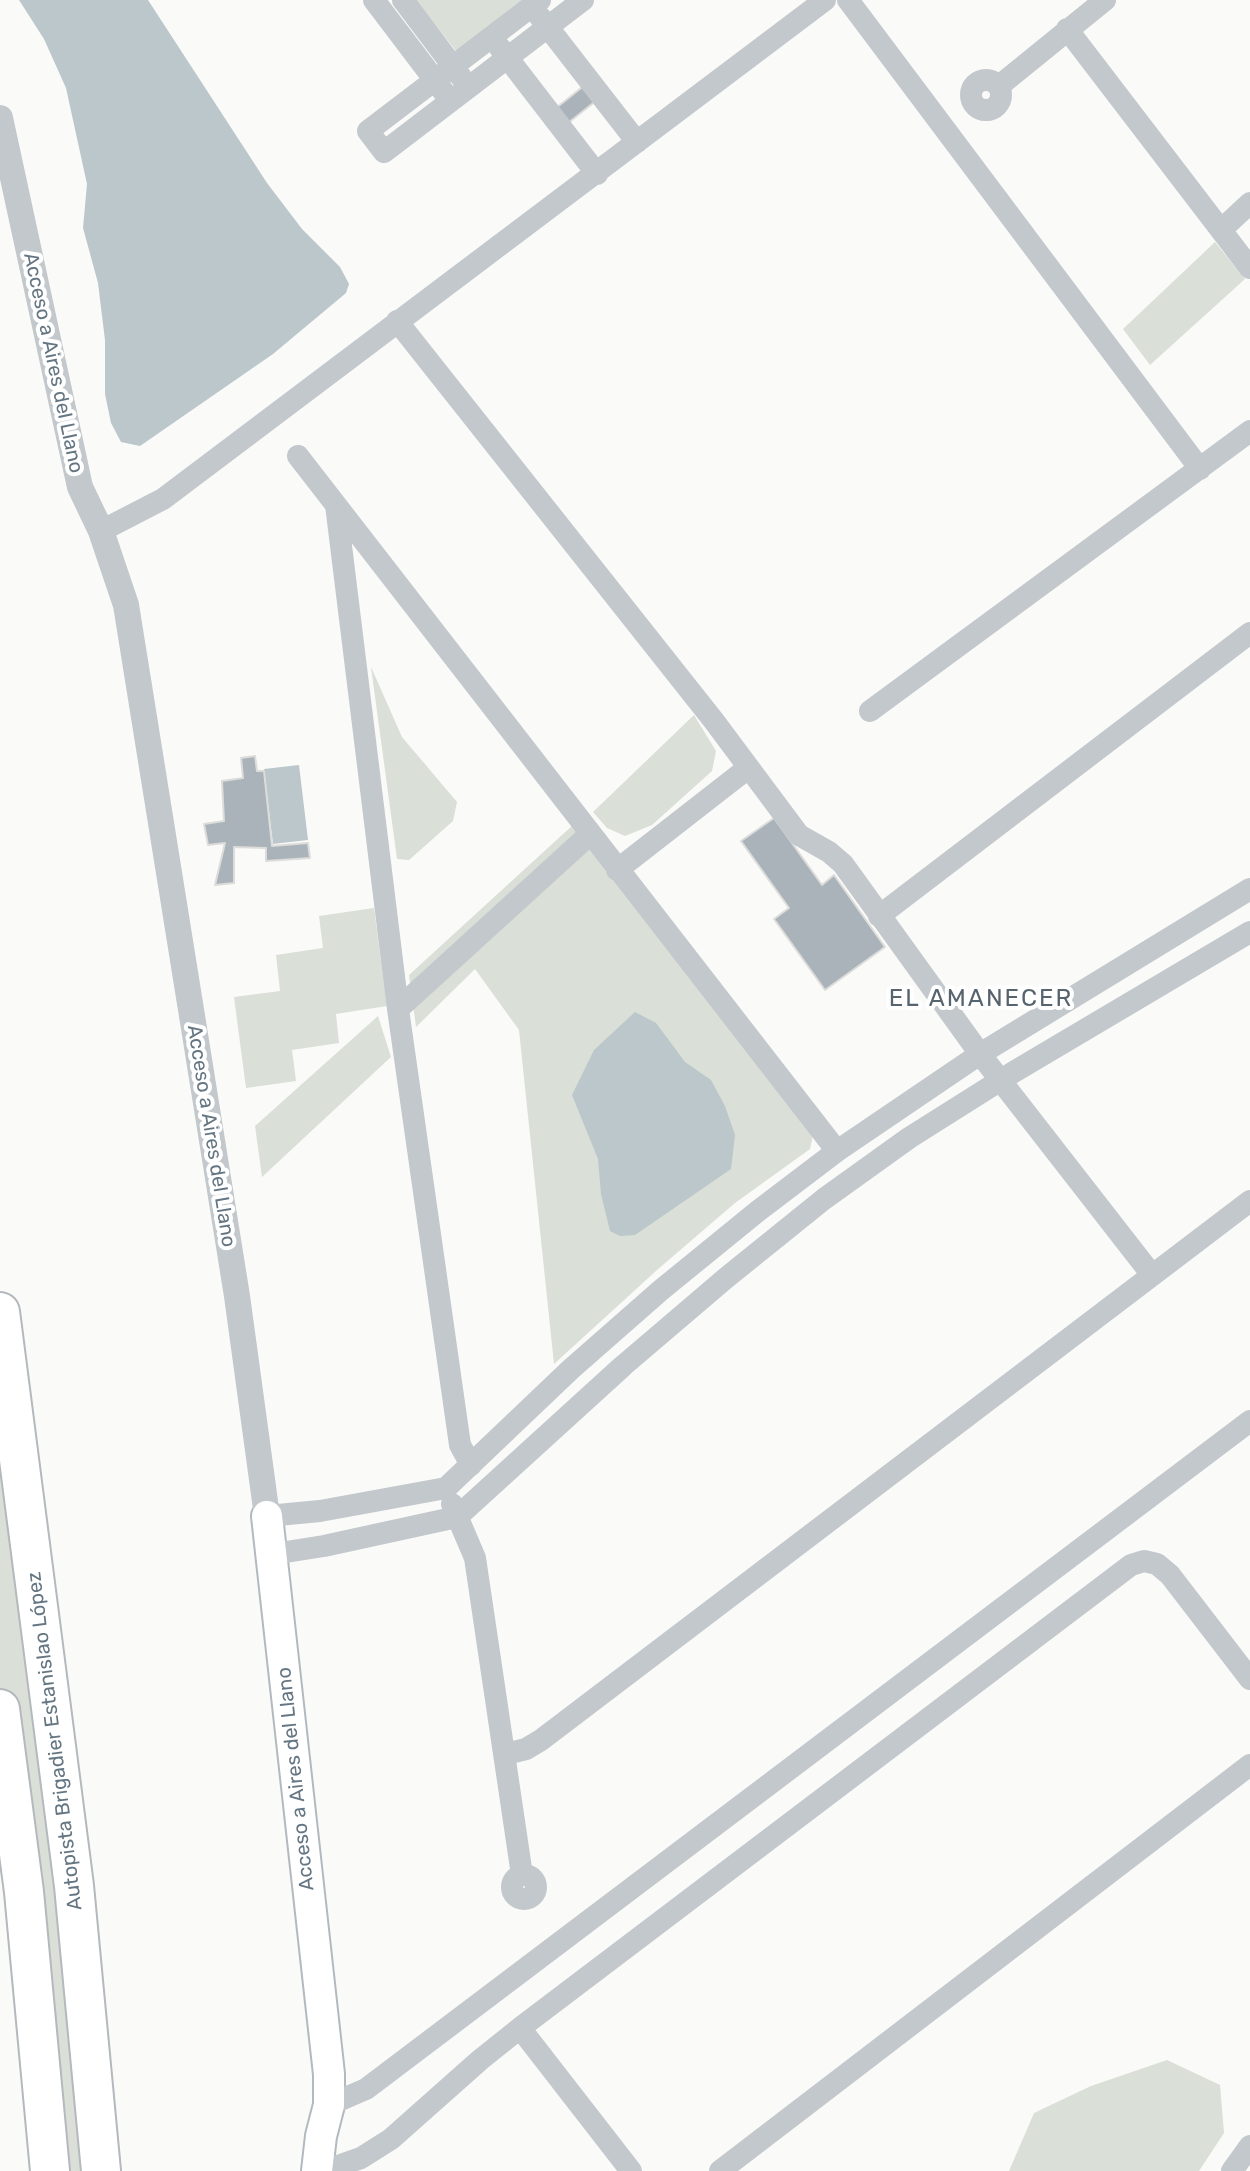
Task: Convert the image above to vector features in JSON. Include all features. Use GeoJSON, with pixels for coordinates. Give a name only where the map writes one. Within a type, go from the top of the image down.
{"type":"FeatureCollection","features":[{"type":"Feature","properties":{"kind":"highway","name":"Autopista Brigadier Estanislao López"},"geometry":{"type":"LineString","coordinates":[[0,1312],[74,1886],[101,2171]]}},
{"type":"Feature","properties":{"kind":"highway"},"geometry":{"type":"LineString","coordinates":[[0,1709],[24,1892],[50,2171]]}},
{"type":"Feature","properties":{"kind":"main road","name":"Acceso a Aires del Llano"},"geometry":{"type":"LineString","coordinates":[[267,1516],[329,2074],[329,2105],[317,2171]]}},
{"type":"Feature","properties":{"kind":"street"},"geometry":{"type":"LineString","coordinates":[[374,0],[451,101]]}},
{"type":"Feature","properties":{"kind":"street"},"geometry":{"type":"LineString","coordinates":[[403,0],[469,87]]}},
{"type":"Feature","properties":{"kind":"street"},"geometry":{"type":"LineString","coordinates":[[583,0],[548,27],[384,152],[368,131],[536,3],[548,27],[637,142]]}},
{"type":"Feature","properties":{"kind":"street"},"geometry":{"type":"LineString","coordinates":[[101,531],[163,499],[825,0]]}},
{"type":"Feature","properties":{"kind":"street"},"geometry":{"type":"LineString","coordinates":[[848,0],[1200,469]]}},
{"type":"Feature","properties":{"kind":"street"},"geometry":{"type":"LineString","coordinates":[[999,86],[1105,0]]}},
{"type":"Feature","properties":{"kind":"street"},"geometry":{"type":"LineString","coordinates":[[1067,29],[1250,268]]}},
{"type":"Feature","properties":{"kind":"street"},"geometry":{"type":"LineString","coordinates":[[491,37],[597,174]]}},
{"type":"Feature","properties":{"kind":"street","name":"Acceso a Aires del Llano"},"geometry":{"type":"LineString","coordinates":[[0,118],[80,487],[101,531],[126,605],[234,1281],[267,1516]]}},
{"type":"Feature","properties":{"kind":"street"},"geometry":{"type":"LineString","coordinates":[[1222,229],[1250,203]]}},
{"type":"Feature","properties":{"kind":"street"},"geometry":{"type":"LineString","coordinates":[[397,321],[704,709],[799,835],[843,864],[980,1054],[1003,1079],[1152,1275]]}},
{"type":"Feature","properties":{"kind":"street"},"geometry":{"type":"LineString","coordinates":[[870,711],[1250,431]]}},
{"type":"Feature","properties":{"kind":"street"},"geometry":{"type":"LineString","coordinates":[[298,456],[837,1151]]}},
{"type":"Feature","properties":{"kind":"street"},"geometry":{"type":"LineString","coordinates":[[336,505],[398,1009],[460,1445],[471,1465]]}},
{"type":"Feature","properties":{"kind":"street"},"geometry":{"type":"LineString","coordinates":[[879,916],[1250,633]]}},
{"type":"Feature","properties":{"kind":"street"},"geometry":{"type":"LineString","coordinates":[[617,870],[748,768]]}},
{"type":"Feature","properties":{"kind":"street"},"geometry":{"type":"LineString","coordinates":[[398,1009],[589,835]]}},
{"type":"Feature","properties":{"kind":"street"},"geometry":{"type":"LineString","coordinates":[[267,1516],[320,1511],[446,1488],[571,1369],[661,1290],[837,1151],[980,1054],[1250,889]]}},
{"type":"Feature","properties":{"kind":"street"},"geometry":{"type":"LineString","coordinates":[[273,1554],[457,1517],[624,1365],[824,1199],[909,1138],[1003,1079],[1250,932]]}},
{"type":"Feature","properties":{"kind":"street"},"geometry":{"type":"LineString","coordinates":[[506,1754],[526,1749],[541,1740],[1250,1201]]}},
{"type":"Feature","properties":{"kind":"street"},"geometry":{"type":"LineString","coordinates":[[329,2105],[366,2089],[1250,1421]]}},
{"type":"Feature","properties":{"kind":"street"},"geometry":{"type":"LineString","coordinates":[[446,1488],[475,1558],[522,1875]]}},
{"type":"Feature","properties":{"kind":"street"},"geometry":{"type":"LineString","coordinates":[[324,2171],[361,2158],[383,2146],[520,2028],[1131,1565],[1144,1561],[1157,1564],[1170,1575],[1250,1679]]}},
{"type":"Feature","properties":{"kind":"street"},"geometry":{"type":"LineString","coordinates":[[720,2171],[1250,1765]]}},
{"type":"Feature","properties":{"kind":"street"},"geometry":{"type":"LineString","coordinates":[[520,2028],[631,2171]]}},
{"type":"Feature","properties":{"kind":"street"},"geometry":{"type":"LineString","coordinates":[[1232,2171],[1250,2146]]}},
{"type":"Feature","properties":{"kind":"shaded area"},"geometry":{"type":"Polygon","coordinates":[[[19,0],[148,0],[267,183],[302,229],[340,267],[349,284],[346,293],[273,354],[140,446],[121,442],[111,423],[105,394],[105,340],[98,283],[83,228],[87,184],[66,88],[44,39],[19,0]]]}},
{"type":"Feature","properties":{"kind":"shaded area"},"geometry":{"type":"Polygon","coordinates":[[[416,0],[528,0],[456,51],[416,0]]]}},
{"type":"Feature","properties":{"kind":"shaded area"},"geometry":{"type":"Polygon","coordinates":[[[1215,242],[1245,279],[1150,365],[1123,329],[1215,242]]]}},
{"type":"Feature","properties":{"kind":"shaded area"},"geometry":{"type":"Polygon","coordinates":[[[371,667],[402,737],[457,802],[453,821],[409,860],[397,859],[371,667]]]}},
{"type":"Feature","properties":{"kind":"shaded area"},"geometry":{"type":"Polygon","coordinates":[[[694,715],[716,751],[712,771],[652,825],[625,836],[607,828],[593,812],[694,715]]]}},
{"type":"Feature","properties":{"kind":"shaded area"},"geometry":{"type":"Polygon","coordinates":[[[299,765],[308,840],[273,844],[264,769],[299,765]]]}},
{"type":"Feature","properties":{"kind":"shaded area"},"geometry":{"type":"Polygon","coordinates":[[[574,824],[813,1135],[810,1149],[735,1203],[554,1364],[519,1030],[475,969],[416,1027],[409,975],[574,824]]]}},
{"type":"Feature","properties":{"kind":"shaded area"},"geometry":{"type":"Polygon","coordinates":[[[374,908],[387,1006],[336,1014],[339,1043],[292,1050],[296,1081],[246,1088],[234,997],[280,991],[276,955],[323,948],[319,916],[374,908]]]}},
{"type":"Feature","properties":{"kind":"shaded area"},"geometry":{"type":"Polygon","coordinates":[[[635,1012],[656,1023],[685,1062],[711,1080],[725,1106],[735,1135],[731,1169],[635,1235],[620,1236],[610,1231],[601,1194],[598,1159],[572,1095],[594,1050],[635,1012]]]}},
{"type":"Feature","properties":{"kind":"shaded area"},"geometry":{"type":"Polygon","coordinates":[[[378,1016],[391,1057],[262,1177],[255,1126],[378,1016]]]}},
{"type":"Feature","properties":{"kind":"shaded area"},"geometry":{"type":"Polygon","coordinates":[[[0,1312],[101,2171],[50,2171],[0,1709],[0,1312]]]}},
{"type":"Feature","properties":{"kind":"shaded area"},"geometry":{"type":"Polygon","coordinates":[[[1167,2060],[1220,2085],[1224,2133],[1199,2171],[1009,2171],[1034,2113],[1091,2086],[1167,2060]]]}},
{"type":"Feature","properties":{"kind":"building"},"geometry":{"type":"Polygon","coordinates":[[[595,77],[607,92],[558,131],[546,116],[595,77]]]}},
{"type":"Feature","properties":{"kind":"building"},"geometry":{"type":"Polygon","coordinates":[[[255,756],[257,771],[264,771],[272,846],[308,843],[310,858],[266,861],[266,848],[234,847],[234,883],[215,885],[225,843],[208,845],[204,824],[224,821],[222,781],[243,778],[241,758],[255,756]]]}},
{"type":"Feature","properties":{"kind":"building"},"geometry":{"type":"Polygon","coordinates":[[[774,818],[822,885],[834,875],[885,947],[825,990],[774,919],[789,908],[741,841],[774,818]]]}},
{"type":"Feature","properties":{"kind":"district","name":"EL AMANECER"},"geometry":{"type":"Point","coordinates":[981,999]}}]}
